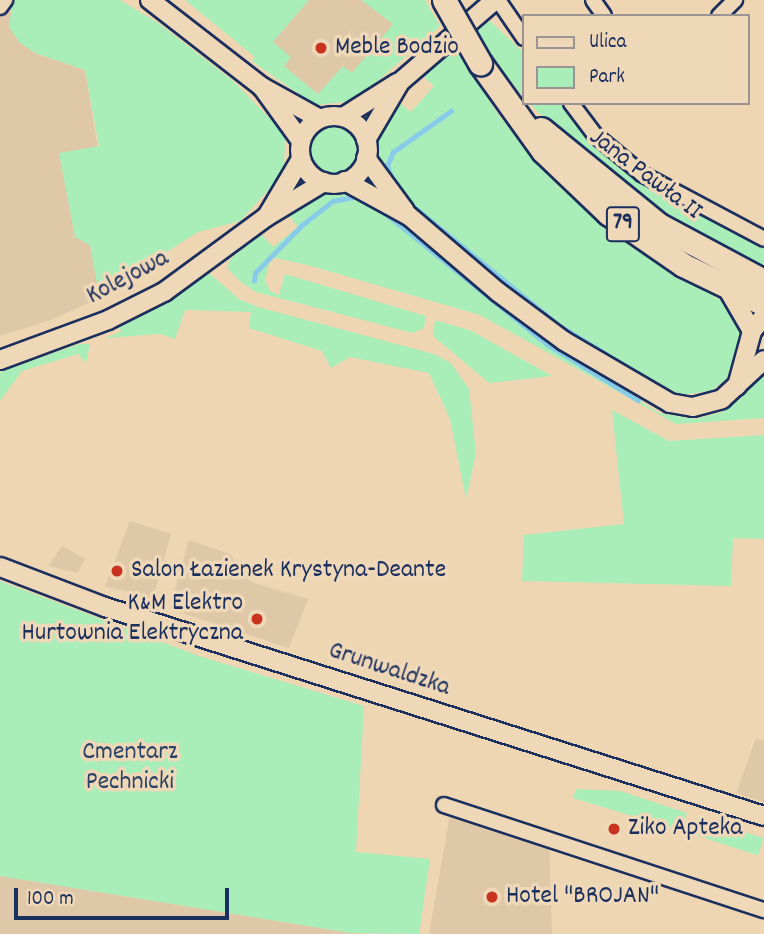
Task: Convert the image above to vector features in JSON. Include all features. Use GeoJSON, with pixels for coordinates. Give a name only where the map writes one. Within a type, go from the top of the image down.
{"type":"FeatureCollection","features":[{"type":"Feature","properties":{"kind":"main road","name":"Jana Pawła II"},"geometry":{"type":"LineString","coordinates":[[444,0],[480,63],[535,140],[584,193],[647,242],[727,288],[764,304]]}},
{"type":"Feature","properties":{"kind":"main road","name":"Jana Pawła II"},"geometry":{"type":"LineString","coordinates":[[505,96],[582,166],[659,225],[762,283]]}},
{"type":"Feature","properties":{"kind":"street"},"geometry":{"type":"LineString","coordinates":[[0,7],[5,0]]}},
{"type":"Feature","properties":{"kind":"street"},"geometry":{"type":"LineString","coordinates":[[150,0],[262,87],[320,118],[343,117],[400,82],[496,0],[522,35]]}},
{"type":"Feature","properties":{"kind":"street"},"geometry":{"type":"LineString","coordinates":[[721,14],[735,0]]}},
{"type":"Feature","properties":{"kind":"street"},"geometry":{"type":"LineString","coordinates":[[262,87],[301,141],[301,159],[310,174],[324,182],[345,181],[359,172],[366,149],[400,82]]}},
{"type":"Feature","properties":{"kind":"street"},"geometry":{"type":"LineString","coordinates":[[573,105],[596,135],[642,174],[764,239]]}},
{"type":"Feature","properties":{"kind":"street"},"geometry":{"type":"LineString","coordinates":[[343,117],[361,130],[366,149],[409,216]]}},
{"type":"Feature","properties":{"kind":"street"},"geometry":{"type":"LineString","coordinates":[[301,141],[320,118]]}},
{"type":"Feature","properties":{"kind":"street","name":"Kolejowa"},"geometry":{"type":"LineString","coordinates":[[266,217],[301,159]]}},
{"type":"Feature","properties":{"kind":"street"},"geometry":{"type":"LineString","coordinates":[[345,181],[409,216],[524,313],[663,400],[700,406],[736,389],[764,360]]}},
{"type":"Feature","properties":{"kind":"street","name":"Kolejowa"},"geometry":{"type":"LineString","coordinates":[[0,360],[140,305],[212,260],[266,217],[324,182]]}},
{"type":"Feature","properties":{"kind":"street"},"geometry":{"type":"LineString","coordinates":[[727,288],[752,331]]}},
{"type":"Feature","properties":{"kind":"street"},"geometry":{"type":"LineString","coordinates":[[736,389],[752,331],[764,316]]}},
{"type":"Feature","properties":{"kind":"street","name":"Grunwaldzka"},"geometry":{"type":"LineString","coordinates":[[0,567],[106,607],[764,816]]}},
{"type":"Feature","properties":{"kind":"street"},"geometry":{"type":"LineString","coordinates":[[444,805],[764,910]]}},
{"type":"Feature","properties":{"kind":"shaded area"},"geometry":{"type":"Polygon","coordinates":[[[0,0],[13,0],[9,10],[35,53],[85,70],[120,283],[106,295],[48,321],[0,336],[0,0]]]}},
{"type":"Feature","properties":{"kind":"shaded area"},"geometry":{"type":"Polygon","coordinates":[[[296,0],[388,0],[403,36],[318,103],[255,57],[296,0]]]}},
{"type":"Feature","properties":{"kind":"shaded area"},"geometry":{"type":"Polygon","coordinates":[[[130,521],[171,534],[153,598],[105,586],[130,521]]]}},
{"type":"Feature","properties":{"kind":"shaded area"},"geometry":{"type":"Polygon","coordinates":[[[189,540],[230,554],[251,582],[308,599],[289,648],[169,609],[189,540]]]}},
{"type":"Feature","properties":{"kind":"shaded area"},"geometry":{"type":"Polygon","coordinates":[[[62,546],[85,559],[77,573],[48,566],[62,546]]]}},
{"type":"Feature","properties":{"kind":"shaded area"},"geometry":{"type":"Polygon","coordinates":[[[756,738],[764,741],[764,802],[736,793],[756,738]]]}},
{"type":"Feature","properties":{"kind":"shaded area","name":"Hotel \"BROJAN\""},"geometry":{"type":"Polygon","coordinates":[[[451,809],[549,841],[552,934],[429,934],[451,809]]]}},
{"type":"Feature","properties":{"kind":"shaded area"},"geometry":{"type":"Polygon","coordinates":[[[0,876],[351,933],[365,934],[0,934],[0,876]]]}},
{"type":"Feature","properties":{"kind":"green space"},"geometry":{"type":"Polygon","coordinates":[[[13,0],[120,0],[158,23],[232,80],[285,134],[284,173],[240,221],[198,232],[99,295],[90,245],[75,237],[59,153],[99,146],[85,70],[35,53],[19,42],[9,27],[13,0]]]}},
{"type":"Feature","properties":{"kind":"green space"},"geometry":{"type":"Polygon","coordinates":[[[185,0],[309,0],[273,42],[291,57],[284,66],[318,94],[343,66],[352,73],[393,24],[361,0],[425,0],[440,26],[355,101],[315,105],[252,61],[255,57],[185,0]]]}},
{"type":"Feature","properties":{"kind":"green space"},"geometry":{"type":"Polygon","coordinates":[[[490,21],[522,51],[522,95],[473,33],[490,21]]]}},
{"type":"Feature","properties":{"kind":"green space"},"geometry":{"type":"Polygon","coordinates":[[[454,47],[500,117],[559,187],[630,246],[732,307],[742,321],[743,342],[726,379],[711,391],[681,395],[606,355],[518,294],[404,200],[376,159],[375,135],[397,101],[411,112],[434,86],[423,76],[454,47]]]}},
{"type":"Feature","properties":{"kind":"green space"},"geometry":{"type":"Polygon","coordinates":[[[531,105],[565,105],[592,139],[639,181],[764,248],[764,272],[684,230],[569,143],[531,105]]]}},
{"type":"Feature","properties":{"kind":"green space"},"geometry":{"type":"Polygon","coordinates":[[[334,127],[351,133],[357,150],[351,167],[334,173],[317,167],[311,150],[317,133],[334,127]]]}},
{"type":"Feature","properties":{"kind":"green space"},"geometry":{"type":"Polygon","coordinates":[[[324,188],[347,190],[390,216],[547,344],[659,413],[695,419],[722,412],[742,397],[764,368],[764,418],[676,424],[480,315],[271,257],[265,280],[270,291],[279,295],[285,274],[426,316],[424,328],[413,333],[256,292],[228,269],[229,260],[261,234],[273,247],[298,227],[287,213],[324,188]]]}},
{"type":"Feature","properties":{"kind":"green space"},"geometry":{"type":"Polygon","coordinates":[[[209,273],[239,299],[258,307],[434,354],[451,363],[469,389],[476,453],[466,499],[450,419],[429,373],[350,357],[331,368],[322,351],[249,328],[251,312],[185,310],[175,339],[160,334],[105,338],[121,332],[118,324],[209,273]]]}},
{"type":"Feature","properties":{"kind":"green space"},"geometry":{"type":"Polygon","coordinates":[[[435,320],[472,331],[552,376],[489,383],[433,336],[435,320]]]}},
{"type":"Feature","properties":{"kind":"green space"},"geometry":{"type":"Polygon","coordinates":[[[79,344],[90,344],[86,363],[78,354],[22,371],[0,401],[0,372],[79,344]]]}},
{"type":"Feature","properties":{"kind":"green space"},"geometry":{"type":"Polygon","coordinates":[[[612,410],[669,441],[764,435],[764,539],[733,538],[731,586],[522,581],[524,535],[624,524],[612,410]]]}},
{"type":"Feature","properties":{"kind":"green space","name":"Cmentarz Pechnicki"},"geometry":{"type":"Polygon","coordinates":[[[0,581],[199,656],[364,706],[356,852],[430,859],[419,934],[351,933],[0,876],[0,581]]]}},
{"type":"Feature","properties":{"kind":"green space"},"geometry":{"type":"Polygon","coordinates":[[[576,789],[620,791],[687,813],[681,831],[573,798],[576,789]]]}},
{"type":"Feature","properties":{"kind":"green space"},"geometry":{"type":"Polygon","coordinates":[[[698,817],[764,838],[758,855],[692,834],[698,817]]]}},
{"type":"Feature","properties":{"kind":"waterway"},"geometry":{"type":"LineString","coordinates":[[391,178],[387,166],[393,152],[451,111]]}},
{"type":"Feature","properties":{"kind":"waterway"},"geometry":{"type":"LineString","coordinates":[[254,281],[255,273],[302,225],[333,201],[358,196]]}},
{"type":"Feature","properties":{"kind":"waterway"},"geometry":{"type":"LineString","coordinates":[[408,202],[560,326],[652,382]]}},
{"type":"Feature","properties":{"kind":"waterway"},"geometry":{"type":"LineString","coordinates":[[384,212],[547,344],[638,400]]}},
{"type":"Feature","properties":{"kind":"place","name":"Meble Bodzio"},"geometry":{"type":"Point","coordinates":[321,48]}},
{"type":"Feature","properties":{"kind":"place","name":"Salon Łazienek Krystyna-Deante"},"geometry":{"type":"Point","coordinates":[117,571]}},
{"type":"Feature","properties":{"kind":"place","name":"K&M Elektro Hurtownia Elektryczna"},"geometry":{"type":"Point","coordinates":[257,619]}},
{"type":"Feature","properties":{"kind":"place","name":"Ziko Apteka"},"geometry":{"type":"Point","coordinates":[614,829]}},
{"type":"Feature","properties":{"kind":"place","name":"Hotel \"BROJAN\""},"geometry":{"type":"Point","coordinates":[492,897]}}]}
